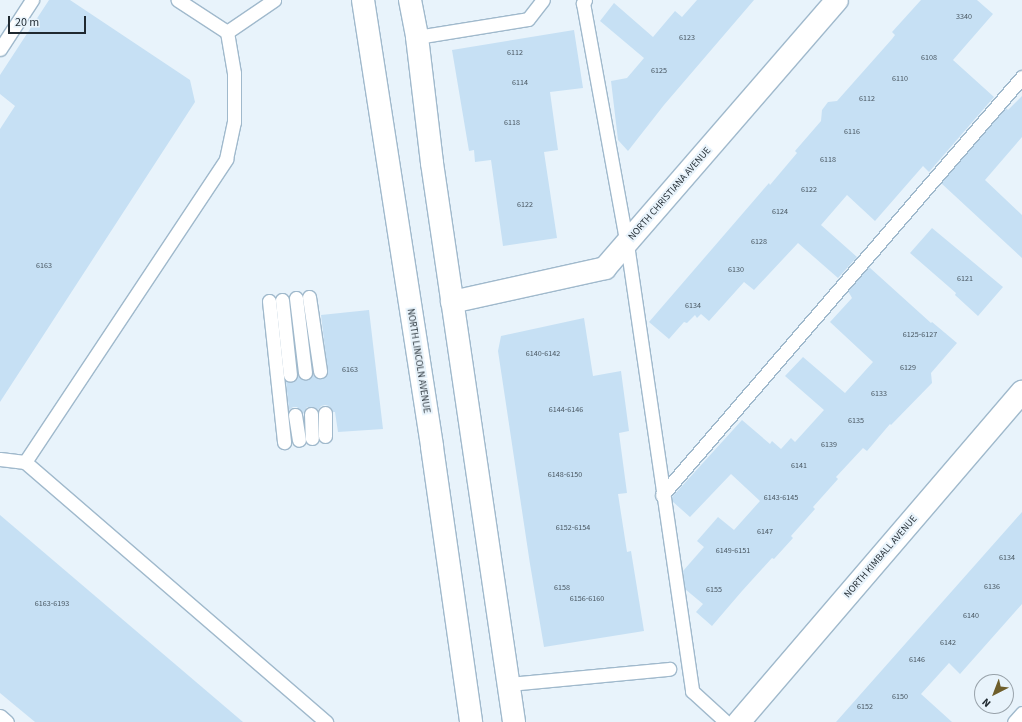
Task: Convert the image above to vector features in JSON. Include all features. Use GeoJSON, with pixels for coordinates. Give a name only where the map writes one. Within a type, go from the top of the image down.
{"type":"FeatureCollection","features":[{"type":"Feature","properties":{"kind":"main road","name":"NORTH LINCOLN AVENUE"},"geometry":{"type":"LineString","coordinates":[[363,0],[433,455],[471,722]]}},
{"type":"Feature","properties":{"kind":"main road"},"geometry":{"type":"LineString","coordinates":[[410,0],[417,37],[432,163],[514,722]]}},
{"type":"Feature","properties":{"kind":"main road","name":"NORTH CHRISTIANA AVENUE"},"geometry":{"type":"LineString","coordinates":[[452,302],[605,268],[837,0]]}},
{"type":"Feature","properties":{"kind":"main road","name":"NORTH KIMBALL AVENUE"},"geometry":{"type":"LineString","coordinates":[[739,722],[1022,392]]}},
{"type":"Feature","properties":{"kind":"lane"},"geometry":{"type":"LineString","coordinates":[[0,49],[32,0]]}},
{"type":"Feature","properties":{"kind":"lane"},"geometry":{"type":"LineString","coordinates":[[25,462],[226,159],[234,122],[234,73],[227,32],[178,0]]}},
{"type":"Feature","properties":{"kind":"lane"},"geometry":{"type":"LineString","coordinates":[[227,32],[274,0]]}},
{"type":"Feature","properties":{"kind":"lane"},"geometry":{"type":"LineString","coordinates":[[417,37],[528,19],[543,0]]}},
{"type":"Feature","properties":{"kind":"lane"},"geometry":{"type":"LineString","coordinates":[[585,0],[583,3],[627,244],[662,495],[692,691],[726,722]]}},
{"type":"Feature","properties":{"kind":"lane"},"geometry":{"type":"LineString","coordinates":[[662,495],[1022,77]]}},
{"type":"Feature","properties":{"kind":"lane"},"geometry":{"type":"LineString","coordinates":[[309,297],[320,371]]}},
{"type":"Feature","properties":{"kind":"lane"},"geometry":{"type":"LineString","coordinates":[[296,298],[305,372]]}},
{"type":"Feature","properties":{"kind":"lane"},"geometry":{"type":"LineString","coordinates":[[284,442],[276,301],[290,375]]}},
{"type":"Feature","properties":{"kind":"lane"},"geometry":{"type":"LineString","coordinates":[[312,438],[325,413]]}},
{"type":"Feature","properties":{"kind":"lane"},"geometry":{"type":"LineString","coordinates":[[311,414],[312,438]]}},
{"type":"Feature","properties":{"kind":"lane"},"geometry":{"type":"LineString","coordinates":[[294,415],[312,438]]}},
{"type":"Feature","properties":{"kind":"lane"},"geometry":{"type":"LineString","coordinates":[[0,459],[25,462],[326,722]]}},
{"type":"Feature","properties":{"kind":"lane"},"geometry":{"type":"LineString","coordinates":[[509,684],[669,669]]}},
{"type":"Feature","properties":{"kind":"lane"},"geometry":{"type":"LineString","coordinates":[[1014,722],[1022,713]]}},
{"type":"Feature","properties":{"kind":"lane"},"geometry":{"type":"LineString","coordinates":[[0,716],[7,722]]}},
{"type":"Feature","properties":{"kind":"building"},"geometry":{"type":"Polygon","coordinates":[[[49,0],[70,0],[190,80],[195,102],[0,402],[0,129],[15,106],[0,94],[0,75],[49,0]]]}},
{"type":"Feature","properties":{"kind":"building"},"geometry":{"type":"Polygon","coordinates":[[[697,0],[754,0],[664,105],[628,151],[618,140],[611,81],[627,78],[644,58],[600,21],[614,3],[653,37],[675,11],[682,17],[697,0]]]}},
{"type":"Feature","properties":{"kind":"building"},"geometry":{"type":"Polygon","coordinates":[[[921,0],[977,0],[993,14],[953,60],[994,97],[929,172],[923,166],[875,221],[847,195],[821,225],[857,257],[838,278],[798,243],[754,290],[744,282],[709,321],[701,314],[697,318],[695,315],[687,323],[684,322],[669,339],[649,322],[769,183],[770,185],[797,153],[795,151],[821,121],[822,110],[828,102],[837,101],[892,39],[895,35],[892,32],[921,0]]]}},
{"type":"Feature","properties":{"kind":"building"},"geometry":{"type":"Polygon","coordinates":[[[574,30],[583,88],[550,92],[558,150],[544,152],[557,238],[503,246],[491,160],[475,162],[474,150],[469,151],[452,50],[574,30]]]}},
{"type":"Feature","properties":{"kind":"building"},"geometry":{"type":"Polygon","coordinates":[[[1022,96],[1022,137],[985,180],[1022,215],[1022,258],[941,183],[1006,108],[1008,110],[1022,96]]]}},
{"type":"Feature","properties":{"kind":"building"},"geometry":{"type":"Polygon","coordinates":[[[932,228],[1003,287],[978,316],[955,295],[956,293],[910,253],[932,228]]]}},
{"type":"Feature","properties":{"kind":"building"},"geometry":{"type":"Polygon","coordinates":[[[869,267],[931,323],[932,322],[957,343],[931,373],[932,383],[891,425],[890,424],[867,451],[863,448],[836,477],[838,479],[813,507],[815,509],[791,536],[793,538],[774,559],[772,558],[712,626],[696,612],[703,604],[685,589],[683,571],[704,547],[697,541],[718,517],[734,530],[760,501],[731,474],[690,517],[672,501],[672,497],[742,420],[770,444],[772,441],[781,449],[791,438],[795,442],[824,410],[785,376],[803,357],[845,393],[873,362],[830,322],[852,298],[848,291],[869,267]]]}},
{"type":"Feature","properties":{"kind":"building"},"geometry":{"type":"Polygon","coordinates":[[[369,310],[383,429],[338,432],[335,412],[333,412],[329,406],[325,405],[321,406],[318,410],[314,407],[307,407],[303,414],[297,407],[293,407],[289,410],[286,381],[294,382],[298,375],[302,379],[306,380],[313,374],[317,378],[322,379],[328,374],[321,315],[369,310]]]}},
{"type":"Feature","properties":{"kind":"building"},"geometry":{"type":"Polygon","coordinates":[[[584,318],[593,376],[621,371],[629,431],[619,433],[627,493],[618,494],[627,552],[631,551],[644,631],[544,647],[498,351],[501,336],[584,318]]]}},
{"type":"Feature","properties":{"kind":"building"},"geometry":{"type":"Polygon","coordinates":[[[1022,512],[1022,604],[960,674],[949,663],[921,694],[952,722],[836,722],[1022,512]]]}},
{"type":"Feature","properties":{"kind":"building"},"geometry":{"type":"Polygon","coordinates":[[[0,515],[243,722],[35,722],[0,693],[0,515]]]}}]}
